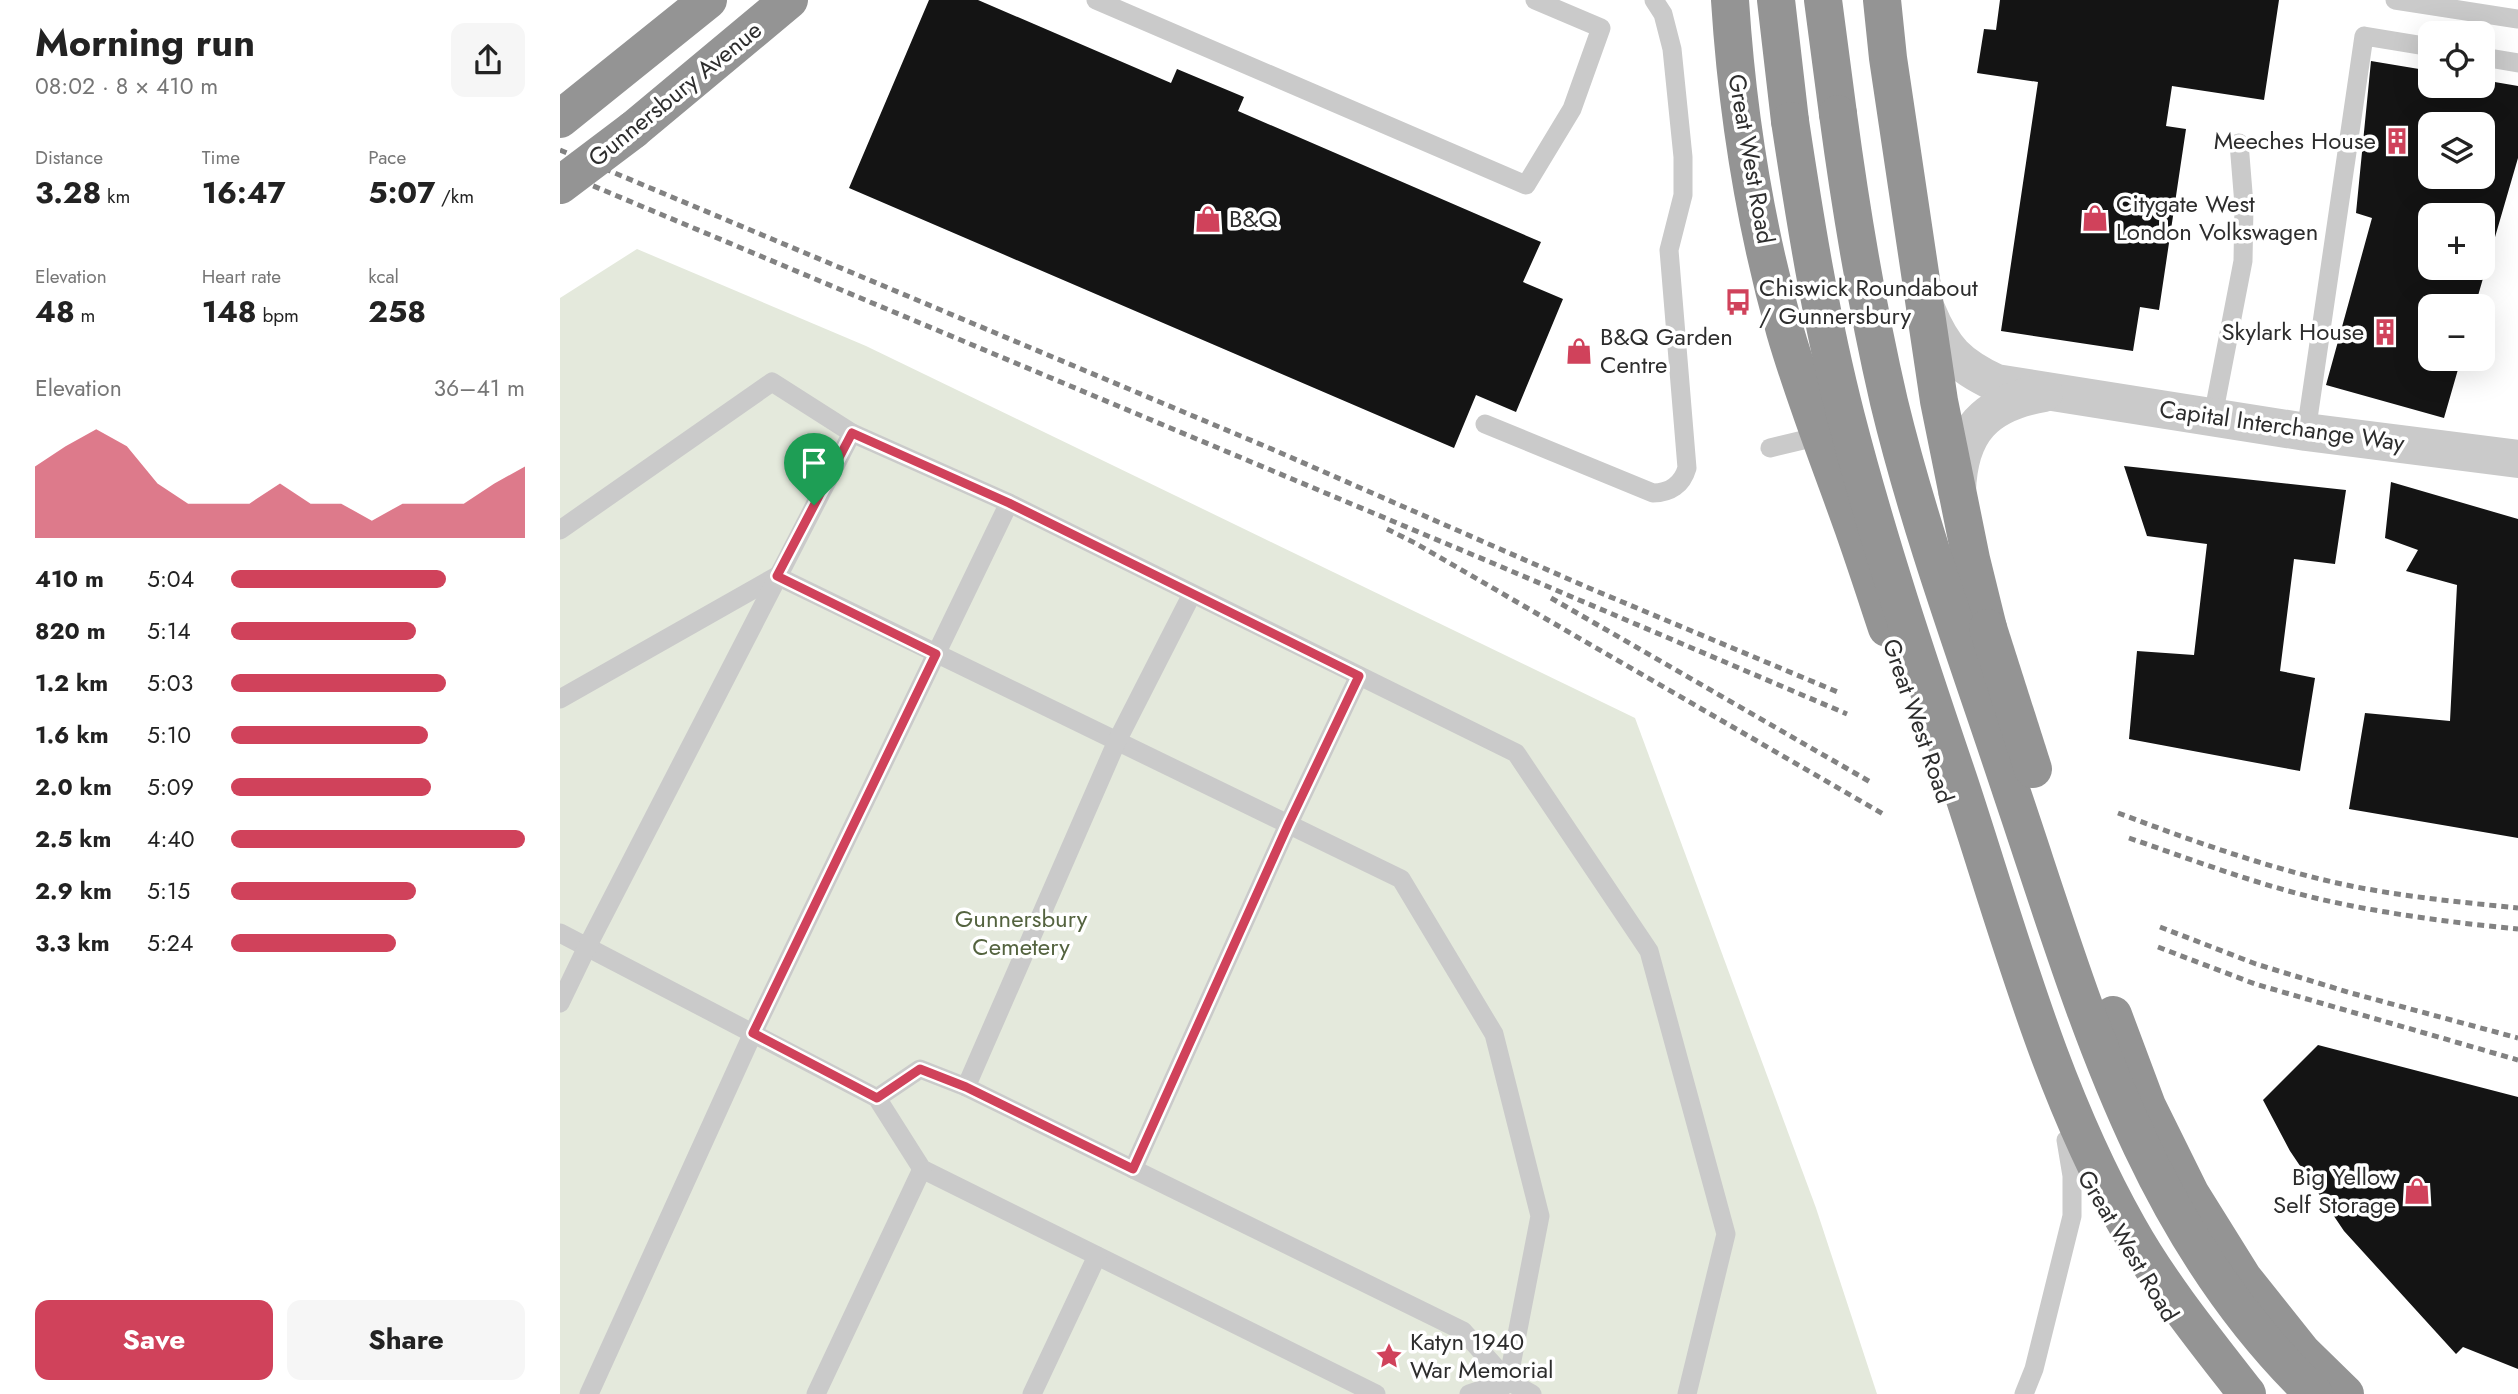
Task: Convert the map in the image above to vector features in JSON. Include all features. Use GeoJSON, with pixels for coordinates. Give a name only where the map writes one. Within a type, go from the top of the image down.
{"type":"FeatureCollection","features":[{"type":"Feature","properties":{"kind":"highway","name":"Gunnersbury Avenue"},"geometry":{"type":"LineString","coordinates":[[568,113],[708,0]]}},
{"type":"Feature","properties":{"kind":"highway","name":"Gunnersbury Avenue"},"geometry":{"type":"LineString","coordinates":[[560,186],[633,130],[789,0]]}},
{"type":"Feature","properties":{"kind":"highway","name":"Great West Road"},"geometry":{"type":"LineString","coordinates":[[1730,0],[1735,67],[1760,227],[1785,329],[2028,1045],[2066,1140],[2116,1236],[2176,1326],[2232,1394]]}},
{"type":"Feature","properties":{"kind":"highway"},"geometry":{"type":"LineString","coordinates":[[1776,0],[1804,213],[1822,314],[1846,415],[1903,615],[2043,1034],[2080,1133],[2128,1228],[2186,1317],[2247,1394]]}},
{"type":"Feature","properties":{"kind":"highway"},"geometry":{"type":"LineString","coordinates":[[1824,0],[1850,204],[1890,404],[1947,598],[2087,1017],[2125,1115],[2169,1204],[2222,1289],[2288,1369],[2314,1394]]}},
{"type":"Feature","properties":{"kind":"highway"},"geometry":{"type":"LineString","coordinates":[[1882,0],[1888,58],[1939,401],[1957,494],[1989,628],[2113,1015],[2147,1107],[2190,1193],[2243,1278],[2302,1352],[2345,1394]]}},
{"type":"Feature","properties":{"kind":"street","name":"Capital Interchange Way"},"geometry":{"type":"LineString","coordinates":[[1925,304],[1938,336],[1953,357],[1973,372],[1996,383],[2306,432],[2518,459]]}},
{"type":"Feature","properties":{"kind":"street","name":"Capital Interchange Way"},"geometry":{"type":"LineString","coordinates":[[1957,494],[1958,468],[1970,433],[2000,407],[2025,396],[2046,393]]}},
{"type":"Feature","properties":{"kind":"lane"},"geometry":{"type":"LineString","coordinates":[[1096,0],[1525,185],[1572,109],[1601,28],[1535,0]]}},
{"type":"Feature","properties":{"kind":"lane"},"geometry":{"type":"LineString","coordinates":[[1485,424],[1653,493],[1672,489],[1685,475],[1687,468],[1669,250],[1683,195],[1683,157],[1672,49],[1663,14],[1654,0]]}},
{"type":"Feature","properties":{"kind":"lane"},"geometry":{"type":"LineString","coordinates":[[2395,0],[2518,19]]}},
{"type":"Feature","properties":{"kind":"lane"},"geometry":{"type":"LineString","coordinates":[[2306,432],[2364,36],[2418,45]]}},
{"type":"Feature","properties":{"kind":"lane"},"geometry":{"type":"LineString","coordinates":[[2495,59],[2518,63]]}},
{"type":"Feature","properties":{"kind":"lane"},"geometry":{"type":"LineString","coordinates":[[2213,416],[2243,261],[2244,205],[2239,144]]}},
{"type":"Feature","properties":{"kind":"lane"},"geometry":{"type":"LineString","coordinates":[[560,530],[772,382],[852,433],[1009,503],[1516,753],[1649,951],[1726,1234],[1687,1394]]}},
{"type":"Feature","properties":{"kind":"lane"},"geometry":{"type":"LineString","coordinates":[[560,1003],[852,433]]}},
{"type":"Feature","properties":{"kind":"lane"},"geometry":{"type":"LineString","coordinates":[[1770,448],[1820,436]]}},
{"type":"Feature","properties":{"kind":"lane"},"geometry":{"type":"LineString","coordinates":[[589,1394],[753,1033],[1009,503]]}},
{"type":"Feature","properties":{"kind":"lane"},"geometry":{"type":"LineString","coordinates":[[777,576],[1401,879],[1494,1034],[1540,1216],[1502,1388]]}},
{"type":"Feature","properties":{"kind":"lane"},"geometry":{"type":"LineString","coordinates":[[560,699],[777,576]]}},
{"type":"Feature","properties":{"kind":"lane"},"geometry":{"type":"LineString","coordinates":[[966,1087],[1117,741],[1192,594]]}},
{"type":"Feature","properties":{"kind":"lane"},"geometry":{"type":"LineString","coordinates":[[1133,1169],[1288,825],[1359,676]]}},
{"type":"Feature","properties":{"kind":"lane"},"geometry":{"type":"LineString","coordinates":[[560,933],[877,1098],[922,1169],[1376,1394]]}},
{"type":"Feature","properties":{"kind":"lane"},"geometry":{"type":"LineString","coordinates":[[877,1098],[920,1069],[966,1087],[1463,1331],[1502,1388]]}},
{"type":"Feature","properties":{"kind":"lane"},"geometry":{"type":"LineString","coordinates":[[2024,1394],[2034,1369],[2072,1216],[2072,1176],[2066,1140]]}},
{"type":"Feature","properties":{"kind":"lane"},"geometry":{"type":"LineString","coordinates":[[816,1394],[922,1169]]}},
{"type":"Feature","properties":{"kind":"lane"},"geometry":{"type":"LineString","coordinates":[[1032,1394],[1097,1256]]}},
{"type":"Feature","properties":{"kind":"lane"},"geometry":{"type":"LineString","coordinates":[[1469,1394],[1502,1388],[1532,1394]]}},
{"type":"Feature","properties":{"kind":"green space","name":"Gunnersbury Cemetery"},"geometry":{"type":"Polygon","coordinates":[[[637,249],[866,346],[1635,718],[1816,1208],[1877,1394],[560,1394],[560,298],[637,249]]]}},
{"type":"Feature","properties":{"kind":"building"},"geometry":{"type":"Polygon","coordinates":[[[929,0],[978,0],[1171,83],[1177,69],[1244,97],[1238,111],[1541,242],[1523,282],[1563,299],[1516,412],[1476,395],[1454,448],[849,188],[929,0]]]}},
{"type":"Feature","properties":{"kind":"building","name":"Citygate West London Volkswagen"},"geometry":{"type":"Polygon","coordinates":[[[2000,0],[2279,0],[2264,100],[2172,86],[2166,126],[2186,129],[2159,310],[2140,307],[2133,351],[2001,331],[2038,82],[1977,73],[1984,29],[1996,30],[2000,0]]]}},
{"type":"Feature","properties":{"kind":"building"},"geometry":{"type":"Polygon","coordinates":[[[2371,61],[2418,69],[2418,98],[2495,98],[2495,82],[2518,86],[2518,158],[2495,237],[2495,203],[2418,203],[2418,280],[2483,280],[2478,294],[2418,294],[2418,371],[2458,371],[2444,418],[2326,385],[2372,218],[2356,213],[2371,61]]]}},
{"type":"Feature","properties":{"kind":"building"},"geometry":{"type":"Polygon","coordinates":[[[2124,466],[2346,490],[2335,564],[2294,559],[2280,671],[2315,678],[2300,771],[2129,739],[2137,651],[2194,655],[2207,544],[2147,536],[2124,466]]]}},
{"type":"Feature","properties":{"kind":"building"},"geometry":{"type":"Polygon","coordinates":[[[2391,482],[2518,519],[2518,838],[2349,809],[2365,713],[2450,721],[2457,585],[2406,571],[2418,550],[2385,538],[2391,482]]]}},
{"type":"Feature","properties":{"kind":"building","name":"Big Yellow Self Storage"},"geometry":{"type":"Polygon","coordinates":[[[2318,1045],[2518,1097],[2518,1369],[2463,1347],[2456,1354],[2344,1231],[2290,1151],[2263,1100],[2318,1045]]]}},
{"type":"Feature","properties":{"kind":"railway"},"geometry":{"type":"LineString","coordinates":[[560,150],[1274,450],[1589,588],[1840,693]]}},
{"type":"Feature","properties":{"kind":"railway"},"geometry":{"type":"LineString","coordinates":[[560,172],[1847,714]]}},
{"type":"Feature","properties":{"kind":"railway"},"geometry":{"type":"LineString","coordinates":[[1387,529],[1883,814]]}},
{"type":"Feature","properties":{"kind":"railway"},"geometry":{"type":"LineString","coordinates":[[1551,598],[1872,783]]}},
{"type":"Feature","properties":{"kind":"railway"},"geometry":{"type":"LineString","coordinates":[[2118,813],[2199,843],[2337,883],[2404,895],[2518,908]]}},
{"type":"Feature","properties":{"kind":"railway"},"geometry":{"type":"LineString","coordinates":[[2129,838],[2307,896],[2379,911],[2518,929]]}},
{"type":"Feature","properties":{"kind":"railway"},"geometry":{"type":"LineString","coordinates":[[2160,927],[2256,964],[2518,1038]]}},
{"type":"Feature","properties":{"kind":"railway"},"geometry":{"type":"LineString","coordinates":[[2158,947],[2255,984],[2518,1060]]}},
{"type":"Feature","properties":{"kind":"place","name":"Meeches House"},"geometry":{"type":"Point","coordinates":[2397,141]}},
{"type":"Feature","properties":{"kind":"place","name":"Citygate West London Volkswagen"},"geometry":{"type":"Point","coordinates":[2095,218]}},
{"type":"Feature","properties":{"kind":"place","name":"B&Q"},"geometry":{"type":"Point","coordinates":[1208,219]}},
{"type":"Feature","properties":{"kind":"place","name":"Chiswick Roundabout / Gunnersbury"},"geometry":{"type":"Point","coordinates":[1738,302]}},
{"type":"Feature","properties":{"kind":"place","name":"Skylark House"},"geometry":{"type":"Point","coordinates":[2385,332]}},
{"type":"Feature","properties":{"kind":"place","name":"B&Q Garden Centre"},"geometry":{"type":"Point","coordinates":[1579,351]}},
{"type":"Feature","properties":{"kind":"place","name":"Big Yellow Self Storage"},"geometry":{"type":"Point","coordinates":[2417,1191]}},
{"type":"Feature","properties":{"kind":"place","name":"Katyn 1940 War Memorial"},"geometry":{"type":"Point","coordinates":[1389,1356]}},
{"type":"Feature","properties":{"kind":"route"},"geometry":{"type":"LineString","coordinates":[[852,433],[1009,503],[1359,676],[1288,825],[1133,1169],[966,1087],[920,1069],[877,1098],[753,1033],[936,654],[777,576],[814,505],[852,433]]}}]}
